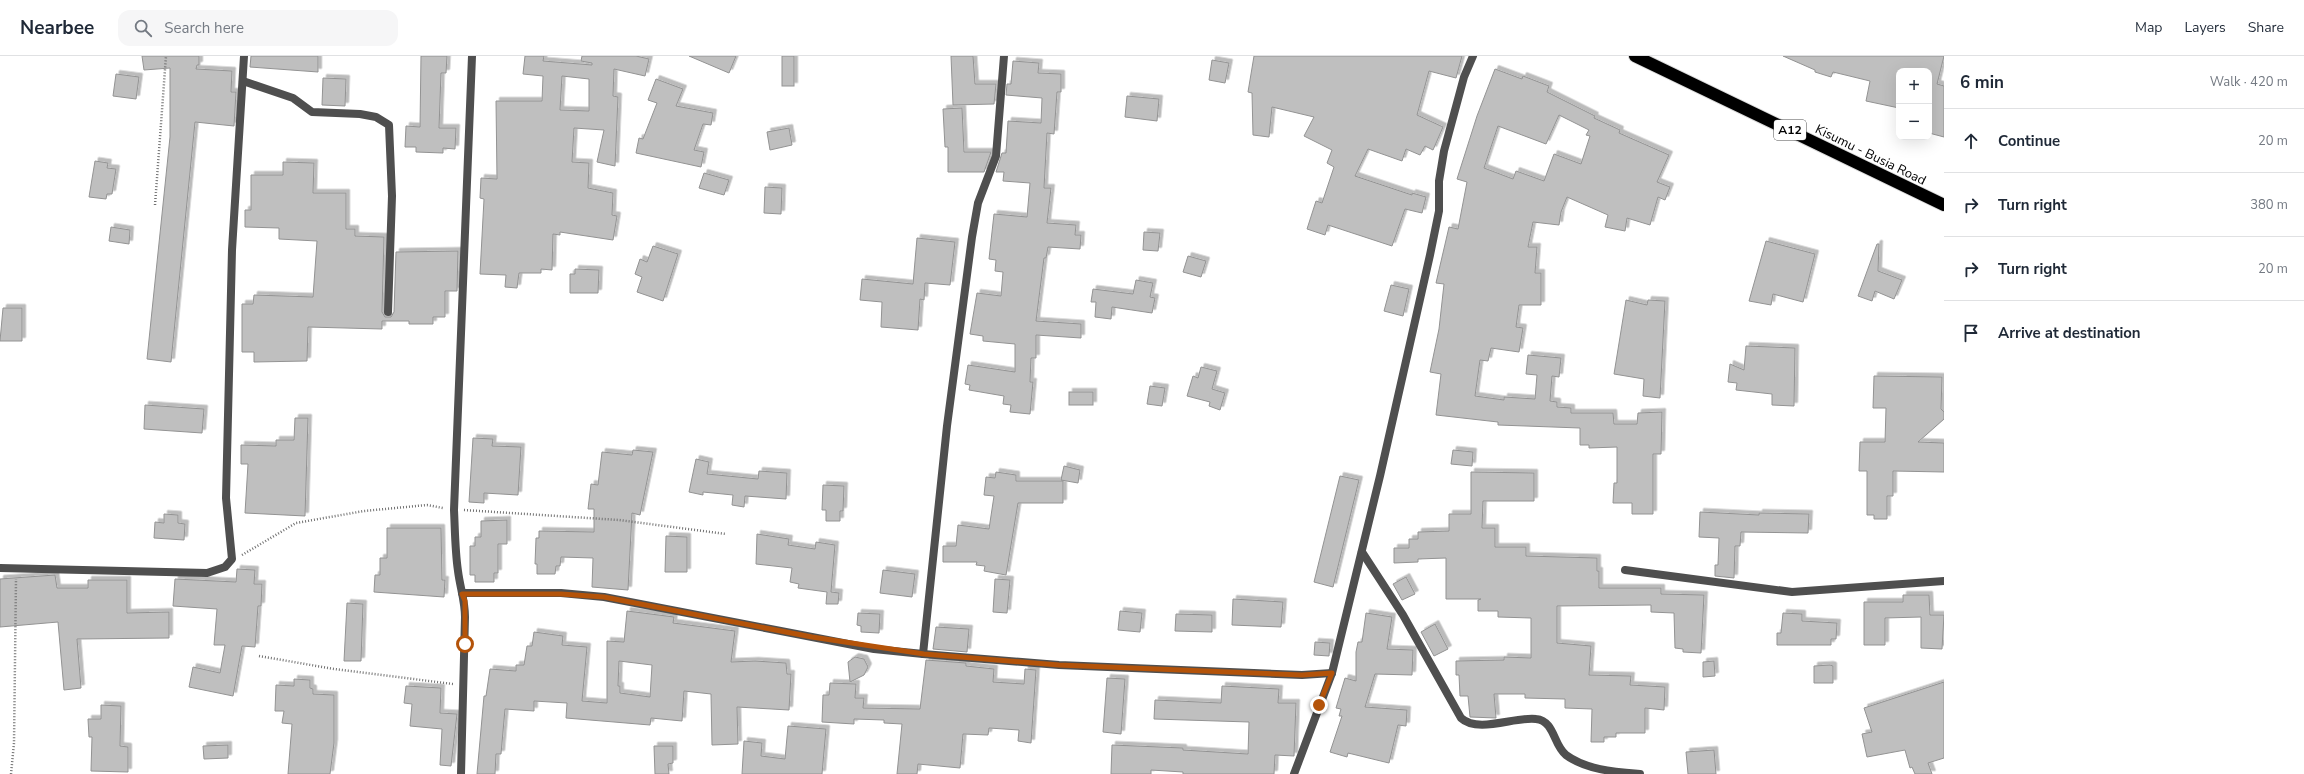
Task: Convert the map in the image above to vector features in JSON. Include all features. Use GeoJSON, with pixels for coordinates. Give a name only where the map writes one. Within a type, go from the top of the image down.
{"type":"FeatureCollection","features":[{"type":"Feature","properties":{"kind":"highway","name":"Kisumu - Busia Road"},"geometry":{"type":"LineString","coordinates":[[1635,56],[1944,205]]}},
{"type":"Feature","properties":{"kind":"street"},"geometry":{"type":"LineString","coordinates":[[0,568],[207,573],[225,568],[232,559],[226,498],[232,250],[244,56]]}},
{"type":"Feature","properties":{"kind":"street"},"geometry":{"type":"LineString","coordinates":[[461,774],[465,685],[465,606],[456,552],[454,510],[472,56]]}},
{"type":"Feature","properties":{"kind":"street"},"geometry":{"type":"LineString","coordinates":[[924,654],[947,426],[972,237],[982,188],[996,156],[1004,56]]}},
{"type":"Feature","properties":{"kind":"street"},"geometry":{"type":"LineString","coordinates":[[1294,774],[1332,673],[1362,552],[1430,255],[1439,211],[1439,181],[1444,151],[1464,77],[1473,56]]}},
{"type":"Feature","properties":{"kind":"street"},"geometry":{"type":"LineString","coordinates":[[243,82],[294,98],[312,112],[360,114],[376,117],[389,125],[392,196],[388,312]]}},
{"type":"Feature","properties":{"kind":"street"},"geometry":{"type":"LineString","coordinates":[[1362,552],[1403,615],[1461,718],[1466,723],[1488,724],[1536,719],[1551,728],[1560,750],[1570,758],[1606,771],[1640,774]]}},
{"type":"Feature","properties":{"kind":"street"},"geometry":{"type":"LineString","coordinates":[[1625,570],[1792,592],[1944,581]]}},
{"type":"Feature","properties":{"kind":"street"},"geometry":{"type":"LineString","coordinates":[[462,594],[561,594],[604,597],[812,637],[924,654],[1059,665],[1302,675],[1332,673]]}},
{"type":"Feature","properties":{"kind":"path"},"geometry":{"type":"LineString","coordinates":[[155,205],[166,56]]}},
{"type":"Feature","properties":{"kind":"path"},"geometry":{"type":"LineString","coordinates":[[232,559],[246,553],[296,523],[364,511],[426,505],[454,510],[619,520],[726,534]]}},
{"type":"Feature","properties":{"kind":"path"},"geometry":{"type":"LineString","coordinates":[[11,774],[14,743],[16,568]]}},
{"type":"Feature","properties":{"kind":"path"},"geometry":{"type":"LineString","coordinates":[[259,656],[334,669],[465,685]]}},
{"type":"Feature","properties":{"kind":"building"},"geometry":{"type":"Polygon","coordinates":[[[142,56],[199,56],[199,65],[197,65],[196,69],[232,71],[231,92],[236,92],[234,126],[195,122],[171,362],[147,359],[170,137],[170,68],[144,70],[142,56]]]}},
{"type":"Feature","properties":{"kind":"building"},"geometry":{"type":"Polygon","coordinates":[[[251,56],[318,56],[318,72],[250,67],[251,56]]]}},
{"type":"Feature","properties":{"kind":"building"},"geometry":{"type":"Polygon","coordinates":[[[421,56],[447,56],[446,73],[441,73],[439,128],[456,128],[455,149],[443,148],[443,153],[416,152],[416,147],[405,147],[406,126],[420,127],[421,56]]]}},
{"type":"Feature","properties":{"kind":"building"},"geometry":{"type":"Polygon","coordinates":[[[525,56],[544,56],[543,61],[592,65],[592,63],[581,61],[582,56],[636,56],[649,59],[645,76],[614,69],[613,96],[618,97],[615,166],[597,162],[604,130],[574,128],[572,162],[589,163],[588,188],[613,193],[612,215],[617,216],[613,240],[560,232],[560,235],[553,234],[552,270],[541,269],[541,273],[519,273],[517,288],[505,287],[506,275],[480,274],[484,199],[480,198],[481,178],[497,179],[496,101],[542,101],[543,76],[523,74],[525,56]],[[562,76],[560,110],[589,111],[589,79],[562,76]]]}},
{"type":"Feature","properties":{"kind":"building"},"geometry":{"type":"Polygon","coordinates":[[[689,56],[736,56],[729,73],[689,56]]]}},
{"type":"Feature","properties":{"kind":"building"},"geometry":{"type":"Polygon","coordinates":[[[782,56],[794,56],[794,86],[782,86],[782,56]]]}},
{"type":"Feature","properties":{"kind":"building"},"geometry":{"type":"Polygon","coordinates":[[[951,56],[973,56],[975,84],[996,84],[994,104],[953,105],[951,56]]]}},
{"type":"Feature","properties":{"kind":"building"},"geometry":{"type":"Polygon","coordinates":[[[1254,56],[1462,56],[1456,78],[1429,71],[1417,115],[1443,127],[1433,150],[1425,146],[1420,155],[1406,149],[1402,161],[1368,149],[1355,176],[1412,195],[1412,193],[1426,197],[1422,213],[1405,209],[1392,246],[1328,225],[1325,235],[1307,229],[1316,201],[1322,203],[1334,167],[1327,163],[1332,150],[1304,136],[1314,117],[1272,107],[1269,137],[1253,135],[1252,93],[1248,92],[1254,56]]]}},
{"type":"Feature","properties":{"kind":"building"},"geometry":{"type":"Polygon","coordinates":[[[1783,56],[1944,56],[1937,84],[1944,86],[1944,137],[1932,134],[1932,68],[1896,68],[1896,107],[1866,101],[1870,81],[1833,72],[1831,77],[1815,72],[1815,70],[1783,56]]]}},
{"type":"Feature","properties":{"kind":"building"},"geometry":{"type":"Polygon","coordinates":[[[1212,60],[1229,63],[1225,83],[1209,80],[1212,60]]]}},
{"type":"Feature","properties":{"kind":"building"},"geometry":{"type":"Polygon","coordinates":[[[1013,61],[1039,63],[1038,73],[1061,74],[1061,92],[1057,92],[1054,134],[1047,133],[1044,188],[1051,188],[1047,223],[1076,225],[1075,235],[1081,235],[1080,249],[1048,247],[1046,258],[1044,258],[1036,321],[1081,324],[1081,338],[1036,335],[1036,358],[1031,358],[1030,382],[1033,382],[1030,414],[1010,412],[1011,405],[1003,404],[1004,396],[969,390],[970,385],[965,384],[968,365],[1015,372],[1015,344],[983,341],[983,336],[970,334],[977,293],[1001,296],[1003,272],[995,271],[996,260],[989,259],[994,214],[1027,217],[1030,183],[1003,181],[1004,172],[996,172],[1002,153],[1006,153],[1008,121],[1041,123],[1042,98],[1006,95],[1007,84],[1011,84],[1013,61]]]}},
{"type":"Feature","properties":{"kind":"building"},"geometry":{"type":"Polygon","coordinates":[[[1495,69],[1522,79],[1523,76],[1549,86],[1547,92],[1595,116],[1594,118],[1620,130],[1619,133],[1669,155],[1657,182],[1670,187],[1665,200],[1658,197],[1650,225],[1627,218],[1625,231],[1605,227],[1608,215],[1567,197],[1561,212],[1559,225],[1533,222],[1528,247],[1537,247],[1535,273],[1541,273],[1541,305],[1519,305],[1516,327],[1523,328],[1519,352],[1491,348],[1488,361],[1480,360],[1475,396],[1504,400],[1504,397],[1535,399],[1537,375],[1526,374],[1528,355],[1561,358],[1559,377],[1552,376],[1550,401],[1557,402],[1557,407],[1571,408],[1571,413],[1613,413],[1614,424],[1637,424],[1638,413],[1662,412],[1661,454],[1653,454],[1653,514],[1632,514],[1632,503],[1613,503],[1614,483],[1617,483],[1617,447],[1589,448],[1589,445],[1580,445],[1580,428],[1498,425],[1498,422],[1436,415],[1441,374],[1430,372],[1439,329],[1444,284],[1436,283],[1449,227],[1458,229],[1467,182],[1457,179],[1477,116],[1495,69]],[[1559,115],[1546,144],[1498,126],[1484,168],[1513,179],[1516,171],[1544,181],[1554,154],[1581,164],[1590,136],[1586,135],[1589,130],[1559,115]]]}},
{"type":"Feature","properties":{"kind":"building"},"geometry":{"type":"Polygon","coordinates":[[[116,74],[139,77],[136,99],[113,96],[116,74]]]}},
{"type":"Feature","properties":{"kind":"building"},"geometry":{"type":"Polygon","coordinates":[[[323,78],[346,79],[345,106],[322,105],[323,78]]]}},
{"type":"Feature","properties":{"kind":"building"},"geometry":{"type":"Polygon","coordinates":[[[656,79],[683,89],[676,106],[713,113],[711,125],[703,124],[694,150],[704,152],[701,167],[636,153],[639,138],[643,139],[657,103],[648,100],[656,79]]]}},
{"type":"Feature","properties":{"kind":"building"},"geometry":{"type":"Polygon","coordinates":[[[1127,96],[1159,99],[1157,121],[1125,117],[1127,96]]]}},
{"type":"Feature","properties":{"kind":"building"},"geometry":{"type":"Polygon","coordinates":[[[962,108],[964,152],[991,152],[984,172],[948,172],[948,147],[945,147],[943,109],[962,108]]]}},
{"type":"Feature","properties":{"kind":"building"},"geometry":{"type":"Polygon","coordinates":[[[789,128],[792,145],[770,150],[767,132],[789,128]]]}},
{"type":"Feature","properties":{"kind":"building"},"geometry":{"type":"Polygon","coordinates":[[[95,161],[108,163],[107,168],[116,169],[112,194],[107,194],[106,199],[89,197],[95,161]]]}},
{"type":"Feature","properties":{"kind":"building"},"geometry":{"type":"Polygon","coordinates":[[[283,162],[314,163],[313,193],[346,193],[346,229],[355,229],[355,236],[384,237],[382,312],[385,317],[391,317],[394,312],[396,252],[458,251],[457,291],[445,291],[445,317],[433,317],[433,324],[409,324],[409,321],[382,321],[382,329],[308,327],[307,361],[254,362],[254,352],[242,352],[242,304],[253,304],[254,295],[313,297],[317,241],[279,239],[279,228],[245,227],[245,210],[251,210],[251,175],[283,175],[283,162]]]}},
{"type":"Feature","properties":{"kind":"building"},"geometry":{"type":"Polygon","coordinates":[[[704,173],[729,180],[724,195],[699,188],[704,173]]]}},
{"type":"Feature","properties":{"kind":"building"},"geometry":{"type":"Polygon","coordinates":[[[765,187],[782,188],[781,214],[764,213],[765,187]]]}},
{"type":"Feature","properties":{"kind":"building"},"geometry":{"type":"Polygon","coordinates":[[[111,227],[130,230],[129,244],[109,241],[111,227]]]}},
{"type":"Feature","properties":{"kind":"building"},"geometry":{"type":"Polygon","coordinates":[[[1144,232],[1160,233],[1158,251],[1143,250],[1144,232]]]}},
{"type":"Feature","properties":{"kind":"building"},"geometry":{"type":"Polygon","coordinates":[[[917,238],[955,242],[950,285],[925,283],[924,300],[920,299],[918,330],[881,327],[882,302],[860,300],[862,279],[913,284],[917,238]]]}},
{"type":"Feature","properties":{"kind":"building"},"geometry":{"type":"Polygon","coordinates":[[[1766,241],[1815,254],[1803,302],[1773,294],[1771,305],[1749,301],[1766,241]]]}},
{"type":"Feature","properties":{"kind":"building"},"geometry":{"type":"Polygon","coordinates":[[[1877,244],[1879,244],[1878,271],[1902,280],[1894,299],[1875,291],[1872,301],[1858,296],[1877,244]]]}},
{"type":"Feature","properties":{"kind":"building"},"geometry":{"type":"Polygon","coordinates":[[[653,246],[678,254],[663,301],[637,292],[642,277],[635,274],[640,259],[647,262],[653,246]]]}},
{"type":"Feature","properties":{"kind":"building"},"geometry":{"type":"Polygon","coordinates":[[[1188,256],[1206,261],[1201,277],[1183,272],[1188,256]]]}},
{"type":"Feature","properties":{"kind":"building"},"geometry":{"type":"Polygon","coordinates":[[[575,269],[599,270],[598,293],[570,293],[570,274],[575,274],[575,269]]]}},
{"type":"Feature","properties":{"kind":"building"},"geometry":{"type":"Polygon","coordinates":[[[1136,280],[1153,283],[1150,297],[1155,298],[1152,313],[1112,307],[1111,319],[1095,317],[1096,302],[1091,302],[1093,289],[1133,294],[1136,280]]]}},
{"type":"Feature","properties":{"kind":"building"},"geometry":{"type":"Polygon","coordinates":[[[1391,285],[1409,289],[1403,316],[1384,311],[1391,285]]]}},
{"type":"Feature","properties":{"kind":"building"},"geometry":{"type":"Polygon","coordinates":[[[1626,300],[1647,305],[1648,300],[1665,301],[1660,398],[1643,396],[1644,379],[1614,374],[1626,300]]]}},
{"type":"Feature","properties":{"kind":"building"},"geometry":{"type":"Polygon","coordinates":[[[3,308],[22,308],[22,341],[0,341],[3,308]]]}},
{"type":"Feature","properties":{"kind":"building"},"geometry":{"type":"Polygon","coordinates":[[[1746,346],[1795,348],[1794,406],[1772,405],[1772,394],[1736,390],[1737,383],[1728,382],[1730,364],[1744,370],[1746,346]]]}},
{"type":"Feature","properties":{"kind":"building"},"geometry":{"type":"Polygon","coordinates":[[[1201,367],[1217,371],[1212,389],[1225,393],[1220,410],[1209,406],[1210,402],[1187,396],[1193,376],[1198,378],[1201,367]]]}},
{"type":"Feature","properties":{"kind":"building"},"geometry":{"type":"Polygon","coordinates":[[[1874,376],[1942,377],[1941,409],[1944,412],[1944,419],[1918,442],[1944,443],[1944,472],[1893,471],[1893,496],[1887,496],[1887,519],[1874,519],[1874,515],[1867,515],[1867,471],[1859,471],[1860,442],[1885,442],[1886,408],[1873,408],[1874,376]]]}},
{"type":"Feature","properties":{"kind":"building"},"geometry":{"type":"Polygon","coordinates":[[[1150,386],[1165,388],[1162,406],[1147,404],[1150,386]]]}},
{"type":"Feature","properties":{"kind":"building"},"geometry":{"type":"Polygon","coordinates":[[[1069,392],[1093,392],[1093,405],[1069,405],[1069,392]]]}},
{"type":"Feature","properties":{"kind":"building"},"geometry":{"type":"Polygon","coordinates":[[[145,405],[204,409],[202,433],[144,429],[145,405]]]}},
{"type":"Feature","properties":{"kind":"building"},"geometry":{"type":"Polygon","coordinates":[[[295,418],[308,418],[305,516],[245,513],[248,464],[241,464],[241,445],[276,446],[276,440],[294,440],[295,418]]]}},
{"type":"Feature","properties":{"kind":"building"},"geometry":{"type":"Polygon","coordinates":[[[473,438],[493,439],[492,446],[521,447],[518,495],[484,493],[484,503],[469,502],[473,438]]]}},
{"type":"Feature","properties":{"kind":"building"},"geometry":{"type":"Polygon","coordinates":[[[633,450],[653,452],[640,515],[632,513],[628,590],[592,587],[593,558],[561,557],[560,566],[556,566],[555,574],[537,574],[537,564],[535,564],[536,538],[539,538],[539,531],[594,532],[594,509],[588,509],[591,484],[598,485],[602,452],[632,455],[633,450]]]}},
{"type":"Feature","properties":{"kind":"building"},"geometry":{"type":"Polygon","coordinates":[[[1453,450],[1473,452],[1472,466],[1451,464],[1453,450]]]}},
{"type":"Feature","properties":{"kind":"building"},"geometry":{"type":"Polygon","coordinates":[[[696,459],[709,462],[707,474],[758,479],[759,471],[787,473],[786,499],[745,496],[744,507],[732,505],[733,495],[703,492],[703,495],[689,492],[696,459]]]}},
{"type":"Feature","properties":{"kind":"building"},"geometry":{"type":"Polygon","coordinates":[[[1064,466],[1080,470],[1078,483],[1061,480],[1064,466]]]}},
{"type":"Feature","properties":{"kind":"building"},"geometry":{"type":"Polygon","coordinates":[[[996,472],[1016,475],[1016,481],[1063,481],[1063,503],[1018,503],[1006,575],[984,571],[985,566],[976,565],[977,562],[943,562],[943,546],[956,546],[958,525],[989,529],[994,496],[984,495],[986,477],[995,478],[996,472]]]}},
{"type":"Feature","properties":{"kind":"building"},"geometry":{"type":"Polygon","coordinates":[[[1471,472],[1534,473],[1534,501],[1483,501],[1482,528],[1495,528],[1495,547],[1526,547],[1526,556],[1597,558],[1599,588],[1661,588],[1661,594],[1704,595],[1701,653],[1683,652],[1683,649],[1675,648],[1674,613],[1651,612],[1651,605],[1557,606],[1557,643],[1591,646],[1589,675],[1631,676],[1630,685],[1665,687],[1664,710],[1645,708],[1645,733],[1616,733],[1616,737],[1604,737],[1604,742],[1591,742],[1592,709],[1565,708],[1565,699],[1525,698],[1525,694],[1494,694],[1496,718],[1470,717],[1468,696],[1460,696],[1459,675],[1456,675],[1456,661],[1504,660],[1504,657],[1531,658],[1531,618],[1498,617],[1498,611],[1478,611],[1478,600],[1481,599],[1446,599],[1446,558],[1418,559],[1418,562],[1394,563],[1394,548],[1409,548],[1409,539],[1418,539],[1418,532],[1449,531],[1449,514],[1471,514],[1471,472]]]}},
{"type":"Feature","properties":{"kind":"building"},"geometry":{"type":"Polygon","coordinates":[[[1340,476],[1359,480],[1333,587],[1314,582],[1340,476]]]}},
{"type":"Feature","properties":{"kind":"building"},"geometry":{"type":"Polygon","coordinates":[[[823,485],[844,486],[843,511],[840,511],[840,521],[826,521],[826,510],[822,510],[823,485]]]}},
{"type":"Feature","properties":{"kind":"building"},"geometry":{"type":"Polygon","coordinates":[[[1700,512],[1759,515],[1759,513],[1809,514],[1808,533],[1741,532],[1740,546],[1735,546],[1734,578],[1715,576],[1715,565],[1718,565],[1719,538],[1699,537],[1700,512]]]}},
{"type":"Feature","properties":{"kind":"building"},"geometry":{"type":"Polygon","coordinates":[[[164,514],[178,515],[178,523],[185,524],[184,540],[154,538],[155,522],[164,523],[164,514]]]}},
{"type":"Feature","properties":{"kind":"building"},"geometry":{"type":"Polygon","coordinates":[[[507,520],[507,544],[498,544],[498,573],[494,573],[494,582],[475,582],[475,575],[470,575],[470,546],[475,546],[475,537],[481,537],[481,521],[507,520]]]}},
{"type":"Feature","properties":{"kind":"building"},"geometry":{"type":"Polygon","coordinates":[[[387,528],[441,528],[442,580],[445,580],[444,597],[374,592],[375,575],[380,575],[380,558],[387,558],[387,528]]]}},
{"type":"Feature","properties":{"kind":"building"},"geometry":{"type":"Polygon","coordinates":[[[757,534],[789,539],[788,545],[815,549],[816,542],[835,545],[831,592],[839,593],[838,604],[826,604],[827,592],[798,588],[799,584],[790,582],[792,568],[756,564],[757,534]]]}},
{"type":"Feature","properties":{"kind":"building"},"geometry":{"type":"Polygon","coordinates":[[[666,536],[687,537],[687,572],[665,572],[666,536]]]}},
{"type":"Feature","properties":{"kind":"building"},"geometry":{"type":"Polygon","coordinates":[[[237,569],[255,570],[254,584],[262,584],[261,606],[258,606],[255,647],[242,646],[233,696],[189,687],[193,667],[220,673],[225,645],[214,645],[217,609],[173,606],[175,579],[236,582],[237,569]]]}},
{"type":"Feature","properties":{"kind":"building"},"geometry":{"type":"Polygon","coordinates":[[[883,570],[915,574],[912,597],[880,593],[883,570]]]}},
{"type":"Feature","properties":{"kind":"building"},"geometry":{"type":"Polygon","coordinates":[[[55,575],[57,588],[88,588],[88,580],[127,580],[127,613],[169,612],[169,638],[77,639],[81,688],[64,690],[58,622],[0,627],[0,579],[55,575]]]}},
{"type":"Feature","properties":{"kind":"building"},"geometry":{"type":"Polygon","coordinates":[[[1406,577],[1415,594],[1402,600],[1393,584],[1406,577]]]}},
{"type":"Feature","properties":{"kind":"building"},"geometry":{"type":"Polygon","coordinates":[[[995,579],[1010,580],[1007,613],[993,612],[995,579]]]}},
{"type":"Feature","properties":{"kind":"building"},"geometry":{"type":"Polygon","coordinates":[[[1903,595],[1929,595],[1930,615],[1944,615],[1942,649],[1921,648],[1921,617],[1885,618],[1885,645],[1864,645],[1864,602],[1903,602],[1903,595]]]}},
{"type":"Feature","properties":{"kind":"building"},"geometry":{"type":"Polygon","coordinates":[[[1233,599],[1283,602],[1281,627],[1232,625],[1233,599]]]}},
{"type":"Feature","properties":{"kind":"building"},"geometry":{"type":"Polygon","coordinates":[[[347,603],[363,604],[361,661],[344,661],[347,603]]]}},
{"type":"Feature","properties":{"kind":"building"},"geometry":{"type":"Polygon","coordinates":[[[627,611],[674,617],[673,623],[735,631],[731,662],[755,661],[786,663],[787,674],[791,674],[789,710],[737,707],[738,744],[712,745],[711,694],[684,691],[682,721],[651,718],[650,725],[566,718],[567,703],[534,701],[534,711],[505,709],[501,754],[496,754],[495,774],[477,774],[484,696],[486,696],[490,669],[516,671],[516,665],[524,665],[527,646],[532,646],[534,632],[563,636],[562,645],[587,647],[582,701],[607,703],[607,641],[624,642],[627,611]],[[619,661],[618,686],[620,686],[620,693],[650,697],[652,665],[619,661]]]}},
{"type":"Feature","properties":{"kind":"building"},"geometry":{"type":"Polygon","coordinates":[[[1120,611],[1142,613],[1140,632],[1118,630],[1120,611]]]}},
{"type":"Feature","properties":{"kind":"building"},"geometry":{"type":"Polygon","coordinates":[[[858,613],[880,614],[879,633],[861,632],[861,626],[857,625],[858,613]]]}},
{"type":"Feature","properties":{"kind":"building"},"geometry":{"type":"Polygon","coordinates":[[[1366,613],[1392,617],[1387,649],[1413,650],[1412,675],[1375,674],[1365,707],[1407,710],[1406,726],[1398,725],[1389,763],[1348,753],[1347,757],[1330,752],[1342,716],[1339,716],[1341,709],[1336,708],[1345,678],[1356,681],[1356,652],[1358,642],[1362,642],[1366,613]]]}},
{"type":"Feature","properties":{"kind":"building"},"geometry":{"type":"Polygon","coordinates":[[[1783,613],[1802,614],[1802,621],[1837,623],[1836,639],[1831,639],[1831,645],[1777,645],[1777,633],[1781,633],[1783,613]]]}},
{"type":"Feature","properties":{"kind":"building"},"geometry":{"type":"Polygon","coordinates":[[[1176,614],[1212,615],[1212,632],[1175,631],[1176,614]]]}},
{"type":"Feature","properties":{"kind":"building"},"geometry":{"type":"Polygon","coordinates":[[[1435,624],[1448,649],[1434,656],[1421,632],[1435,624]]]}},
{"type":"Feature","properties":{"kind":"building"},"geometry":{"type":"Polygon","coordinates":[[[936,627],[969,629],[967,652],[933,649],[936,627]]]}},
{"type":"Feature","properties":{"kind":"building"},"geometry":{"type":"Polygon","coordinates":[[[1315,642],[1330,643],[1329,656],[1314,655],[1315,642]]]}},
{"type":"Feature","properties":{"kind":"building"},"geometry":{"type":"Polygon","coordinates":[[[855,657],[864,659],[868,667],[864,675],[850,682],[848,662],[855,657]]]}},
{"type":"Feature","properties":{"kind":"building"},"geometry":{"type":"Polygon","coordinates":[[[926,660],[966,663],[966,666],[994,669],[993,682],[1024,684],[1025,669],[1036,670],[1031,743],[1018,741],[1019,730],[989,728],[988,735],[963,734],[960,768],[918,764],[917,774],[897,774],[902,724],[884,723],[884,720],[854,719],[854,724],[822,722],[823,695],[829,695],[830,683],[856,684],[855,698],[864,698],[863,708],[920,709],[926,660]]]}},
{"type":"Feature","properties":{"kind":"building"},"geometry":{"type":"Polygon","coordinates":[[[1714,661],[1715,676],[1703,677],[1703,662],[1714,661]]]}},
{"type":"Feature","properties":{"kind":"building"},"geometry":{"type":"Polygon","coordinates":[[[1814,666],[1833,666],[1833,683],[1814,683],[1814,666]]]}},
{"type":"Feature","properties":{"kind":"building"},"geometry":{"type":"Polygon","coordinates":[[[1107,678],[1125,679],[1121,734],[1103,732],[1107,678]]]}},
{"type":"Feature","properties":{"kind":"building"},"geometry":{"type":"Polygon","coordinates":[[[294,679],[310,680],[310,688],[313,689],[313,694],[334,695],[334,743],[330,774],[288,774],[292,724],[282,723],[284,711],[275,711],[276,685],[294,686],[294,679]]]}},
{"type":"Feature","properties":{"kind":"building"},"geometry":{"type":"Polygon","coordinates":[[[1944,682],[1944,758],[1928,763],[1932,774],[1915,774],[1912,767],[1910,768],[1905,750],[1867,757],[1862,734],[1872,732],[1864,708],[1944,682]]]}},
{"type":"Feature","properties":{"kind":"building"},"geometry":{"type":"Polygon","coordinates":[[[406,686],[441,688],[440,713],[457,714],[451,766],[440,765],[442,729],[410,726],[412,704],[404,703],[406,686]]]}},
{"type":"Feature","properties":{"kind":"building"},"geometry":{"type":"Polygon","coordinates":[[[1222,686],[1279,689],[1278,703],[1296,703],[1294,756],[1275,755],[1274,774],[1183,774],[1183,772],[1151,770],[1151,774],[1111,774],[1112,745],[1183,748],[1183,750],[1248,754],[1249,722],[1154,719],[1155,700],[1221,703],[1222,686]]]}},
{"type":"Feature","properties":{"kind":"building"},"geometry":{"type":"Polygon","coordinates":[[[101,705],[121,706],[120,746],[128,747],[128,772],[91,771],[92,737],[89,737],[88,719],[101,719],[101,705]]]}},
{"type":"Feature","properties":{"kind":"building"},"geometry":{"type":"Polygon","coordinates":[[[788,726],[826,729],[822,774],[742,774],[744,741],[762,743],[761,756],[785,759],[788,726]]]}},
{"type":"Feature","properties":{"kind":"building"},"geometry":{"type":"Polygon","coordinates":[[[228,745],[228,758],[204,759],[203,746],[228,745]]]}},
{"type":"Feature","properties":{"kind":"building"},"geometry":{"type":"Polygon","coordinates":[[[654,746],[673,746],[673,763],[668,764],[669,774],[655,774],[654,746]]]}},
{"type":"Feature","properties":{"kind":"building"},"geometry":{"type":"Polygon","coordinates":[[[1714,750],[1716,774],[1688,774],[1686,752],[1714,750]]]}},
{"type":"Feature","properties":{"kind":"route"},"geometry":{"type":"LineString","coordinates":[[465,644],[465,601],[462,594],[561,594],[604,597],[678,610],[874,649],[997,661],[1059,665],[1302,675],[1332,673],[1319,705]]}}]}
